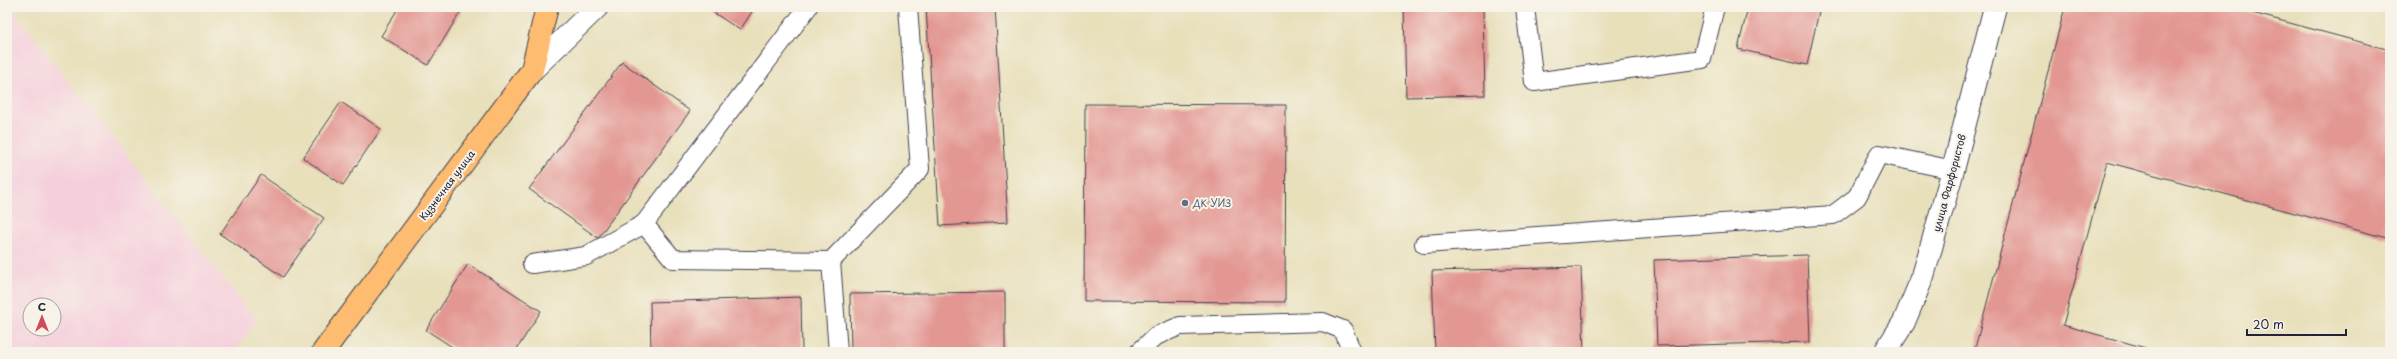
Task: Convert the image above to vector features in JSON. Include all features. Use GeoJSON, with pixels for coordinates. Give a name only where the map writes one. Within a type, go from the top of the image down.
{"type":"FeatureCollection","features":[{"type":"Feature","properties":{"kind":"main road","name":"Кузнечная улица"},"geometry":{"type":"LineString","coordinates":[[323,352],[532,70],[547,7]]}},
{"type":"Feature","properties":{"kind":"street"},"geometry":{"type":"LineString","coordinates":[[532,70],[597,7]]}},
{"type":"Feature","properties":{"kind":"street","name":"улица Фарфористов"},"geometry":{"type":"LineString","coordinates":[[1884,352],[1904,322],[1923,276],[1953,170],[1995,7]]}},
{"type":"Feature","properties":{"kind":"lane"},"geometry":{"type":"LineString","coordinates":[[532,264],[586,256],[644,224],[808,7]]}},
{"type":"Feature","properties":{"kind":"lane"},"geometry":{"type":"LineString","coordinates":[[644,224],[673,259],[831,261],[920,169],[908,7]]}},
{"type":"Feature","properties":{"kind":"lane"},"geometry":{"type":"LineString","coordinates":[[1525,7],[1534,82],[1702,59],[1715,7]]}},
{"type":"Feature","properties":{"kind":"lane"},"geometry":{"type":"LineString","coordinates":[[1424,244],[1833,215],[1857,197],[1879,154],[1953,170]]}},
{"type":"Feature","properties":{"kind":"lane"},"geometry":{"type":"LineString","coordinates":[[831,261],[838,352]]}},
{"type":"Feature","properties":{"kind":"lane"},"geometry":{"type":"LineString","coordinates":[[1139,352],[1156,336],[1180,326],[1323,322],[1343,330],[1352,352]]}},
{"type":"Feature","properties":{"kind":"shaded area"},"geometry":{"type":"Polygon","coordinates":[[[7,7],[10,7],[257,321],[234,352],[7,352],[7,7]]]}},
{"type":"Feature","properties":{"kind":"building"},"geometry":{"type":"Polygon","coordinates":[[[399,7],[455,7],[461,11],[428,65],[381,36],[399,7]]]}},
{"type":"Feature","properties":{"kind":"building"},"geometry":{"type":"Polygon","coordinates":[[[705,7],[755,7],[740,30],[705,7]]]}},
{"type":"Feature","properties":{"kind":"building"},"geometry":{"type":"Polygon","coordinates":[[[926,7],[995,7],[1008,222],[940,226],[926,7]]]}},
{"type":"Feature","properties":{"kind":"building"},"geometry":{"type":"Polygon","coordinates":[[[1404,7],[1483,7],[1485,95],[1406,97],[1404,7]]]}},
{"type":"Feature","properties":{"kind":"building"},"geometry":{"type":"Polygon","coordinates":[[[1748,7],[1820,7],[1807,65],[1738,49],[1748,7]]]}},
{"type":"Feature","properties":{"kind":"building"},"geometry":{"type":"Polygon","coordinates":[[[2065,7],[2230,7],[2390,50],[2390,239],[2107,162],[2063,325],[2160,352],[1974,352],[2065,7]]]}},
{"type":"Feature","properties":{"kind":"building"},"geometry":{"type":"Polygon","coordinates":[[[622,62],[690,111],[598,238],[529,189],[622,62]]]}},
{"type":"Feature","properties":{"kind":"building"},"geometry":{"type":"Polygon","coordinates":[[[341,102],[381,129],[343,185],[303,158],[341,102]]]}},
{"type":"Feature","properties":{"kind":"building","name":"ДК УИЗ"},"geometry":{"type":"Polygon","coordinates":[[[1085,104],[1286,105],[1285,302],[1084,301],[1085,104]]]}},
{"type":"Feature","properties":{"kind":"building"},"geometry":{"type":"Polygon","coordinates":[[[261,175],[324,218],[283,277],[220,234],[261,175]]]}},
{"type":"Feature","properties":{"kind":"building"},"geometry":{"type":"Polygon","coordinates":[[[1807,255],[1810,342],[1657,346],[1654,260],[1807,255]]]}},
{"type":"Feature","properties":{"kind":"building"},"geometry":{"type":"Polygon","coordinates":[[[468,264],[541,311],[515,352],[460,352],[426,330],[468,264]]]}},
{"type":"Feature","properties":{"kind":"building"},"geometry":{"type":"Polygon","coordinates":[[[1581,267],[1584,352],[1435,352],[1432,271],[1581,267]]]}},
{"type":"Feature","properties":{"kind":"building"},"geometry":{"type":"Polygon","coordinates":[[[1005,292],[1005,352],[851,352],[850,294],[1005,292]]]}},
{"type":"Feature","properties":{"kind":"building"},"geometry":{"type":"Polygon","coordinates":[[[801,297],[802,352],[651,352],[650,302],[801,297]]]}},
{"type":"Feature","properties":{"kind":"place","name":"ДК УИЗ"},"geometry":{"type":"Point","coordinates":[1185,203]}}]}
